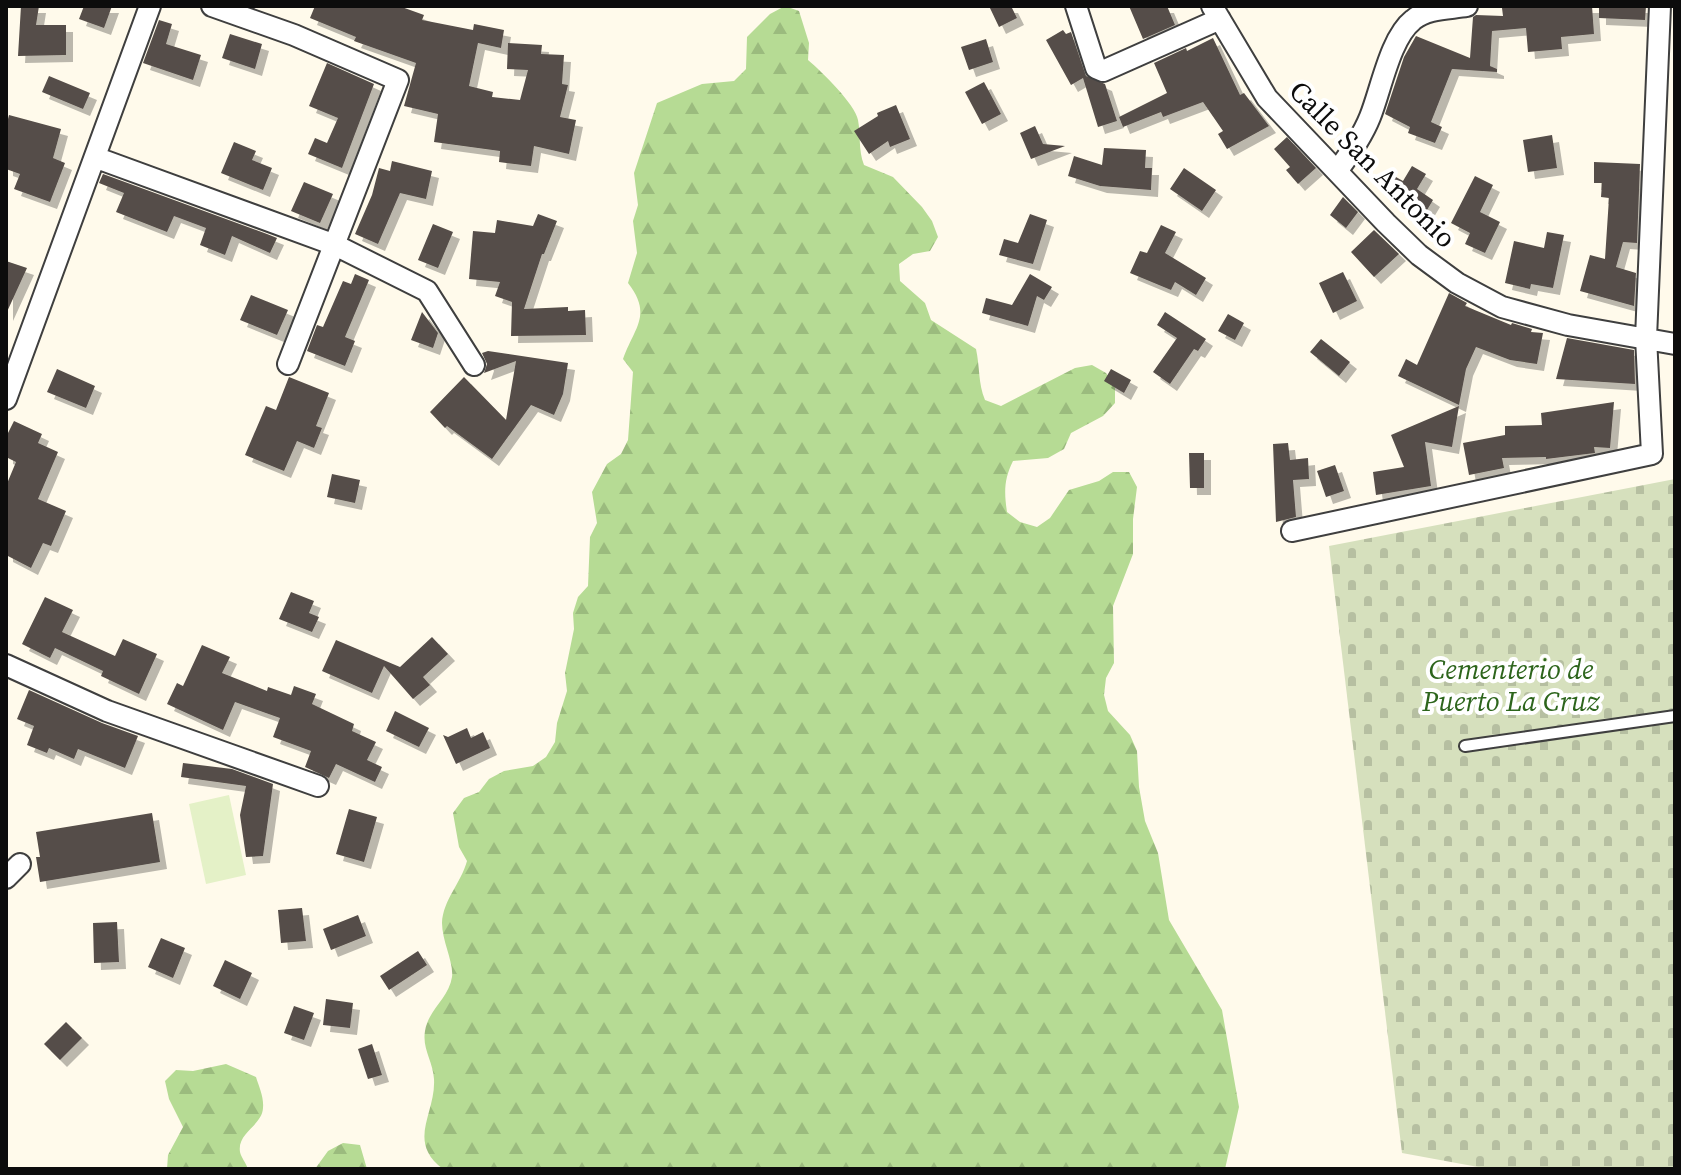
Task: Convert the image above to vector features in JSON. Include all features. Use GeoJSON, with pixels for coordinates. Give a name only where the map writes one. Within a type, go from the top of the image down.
{"type":"FeatureCollection","features":[{"type":"Feature","properties":{"kind":"street"},"geometry":{"type":"LineString","coordinates":[[6,399],[97,158],[150,6]]}},
{"type":"Feature","properties":{"kind":"street"},"geometry":{"type":"LineString","coordinates":[[212,6],[294,35],[398,80],[288,364]]}},
{"type":"Feature","properties":{"kind":"street"},"geometry":{"type":"LineString","coordinates":[[1076,6],[1096,68],[1103,71],[1216,13]]}},
{"type":"Feature","properties":{"kind":"street"},"geometry":{"type":"LineString","coordinates":[[1337,171],[1358,143],[1369,121],[1392,56],[1411,21],[1426,12],[1467,6]]}},
{"type":"Feature","properties":{"kind":"street"},"geometry":{"type":"LineString","coordinates":[[1292,531],[1652,454],[1646,338],[1660,6]]}},
{"type":"Feature","properties":{"kind":"street","name":"Calle San Antonio"},"geometry":{"type":"LineString","coordinates":[[1216,13],[1267,98],[1419,255],[1479,297],[1502,307],[1568,325],[1675,344]]}},
{"type":"Feature","properties":{"kind":"street"},"geometry":{"type":"LineString","coordinates":[[97,158],[335,245],[427,291],[474,365]]}},
{"type":"Feature","properties":{"kind":"street"},"geometry":{"type":"LineString","coordinates":[[6,665],[107,711],[318,786]]}},
{"type":"Feature","properties":{"kind":"lane"},"geometry":{"type":"LineString","coordinates":[[1465,746],[1675,716]]}},
{"type":"Feature","properties":{"kind":"green space"},"geometry":{"type":"Polygon","coordinates":[[[785,6],[799,11],[809,43],[808,60],[837,88],[856,113],[864,165],[893,177],[932,221],[938,237],[930,251],[913,254],[899,264],[900,281],[925,303],[931,320],[976,349],[985,400],[1001,406],[1075,368],[1092,365],[1106,373],[1115,386],[1115,403],[1103,416],[1071,433],[1064,449],[1048,458],[1013,461],[1005,498],[1007,512],[1020,522],[1037,527],[1050,518],[1069,490],[1099,481],[1113,472],[1129,472],[1137,487],[1133,554],[1113,606],[1114,663],[1106,678],[1104,695],[1108,711],[1130,735],[1137,751],[1145,821],[1158,853],[1169,920],[1222,1010],[1239,1107],[1225,1169],[443,1169],[426,1148],[425,1127],[434,1079],[425,1031],[452,977],[443,915],[467,861],[459,847],[453,813],[464,798],[479,792],[489,779],[504,771],[533,766],[546,757],[555,742],[557,723],[567,691],[565,673],[574,629],[573,613],[578,597],[588,586],[590,537],[597,523],[592,492],[607,464],[621,454],[628,440],[633,372],[623,359],[640,313],[635,294],[628,283],[637,253],[633,221],[638,205],[634,173],[657,103],[702,84],[734,81],[746,69],[747,37],[770,14],[785,6]]]}},
{"type":"Feature","properties":{"kind":"green space","name":"Cementerio de Puerto La Cruz"},"geometry":{"type":"Polygon","coordinates":[[[1675,479],[1675,1169],[1489,1169],[1402,1153],[1329,546],[1675,479]]]}},
{"type":"Feature","properties":{"kind":"green space"},"geometry":{"type":"Polygon","coordinates":[[[229,795],[246,875],[206,884],[189,804],[229,795]]]}},
{"type":"Feature","properties":{"kind":"green space"},"geometry":{"type":"Polygon","coordinates":[[[226,1064],[256,1077],[262,1096],[262,1114],[240,1145],[248,1169],[167,1169],[168,1155],[183,1127],[169,1099],[165,1081],[176,1070],[193,1071],[226,1064]]]}},
{"type":"Feature","properties":{"kind":"green space"},"geometry":{"type":"Polygon","coordinates":[[[343,1143],[360,1145],[367,1169],[315,1169],[328,1151],[343,1143]]]}},
{"type":"Feature","properties":{"kind":"building"},"geometry":{"type":"Polygon","coordinates":[[[21,6],[39,6],[36,25],[66,25],[66,55],[18,56],[21,6]]]}},
{"type":"Feature","properties":{"kind":"building"},"geometry":{"type":"Polygon","coordinates":[[[84,6],[112,6],[104,28],[79,19],[84,6]]]}},
{"type":"Feature","properties":{"kind":"building"},"geometry":{"type":"Polygon","coordinates":[[[315,6],[399,6],[424,15],[422,20],[473,30],[474,24],[504,30],[501,48],[478,43],[469,86],[493,92],[492,97],[520,100],[528,70],[507,69],[508,43],[542,45],[541,54],[564,55],[562,84],[568,85],[560,117],[576,120],[569,154],[534,146],[531,166],[499,162],[500,151],[434,142],[438,114],[404,106],[416,63],[354,41],[356,37],[310,18],[315,6]]]}},
{"type":"Feature","properties":{"kind":"building"},"geometry":{"type":"Polygon","coordinates":[[[989,6],[1011,6],[1017,18],[999,27],[989,6]]]}},
{"type":"Feature","properties":{"kind":"building"},"geometry":{"type":"Polygon","coordinates":[[[1129,6],[1167,6],[1175,25],[1143,39],[1129,6]]]}},
{"type":"Feature","properties":{"kind":"building"},"geometry":{"type":"Polygon","coordinates":[[[1592,6],[1594,34],[1561,37],[1562,49],[1528,52],[1526,28],[1492,31],[1490,66],[1497,72],[1452,69],[1431,122],[1442,127],[1435,143],[1408,133],[1410,127],[1385,114],[1404,57],[1416,36],[1470,58],[1473,17],[1503,16],[1502,8],[1592,6]]]}},
{"type":"Feature","properties":{"kind":"building"},"geometry":{"type":"Polygon","coordinates":[[[1599,6],[1646,6],[1645,20],[1599,18],[1599,6]]]}},
{"type":"Feature","properties":{"kind":"building"},"geometry":{"type":"Polygon","coordinates":[[[159,20],[172,24],[166,44],[201,55],[193,80],[143,63],[159,20]]]}},
{"type":"Feature","properties":{"kind":"building"},"geometry":{"type":"Polygon","coordinates":[[[1063,30],[1066,34],[1071,32],[1086,76],[1105,84],[1117,121],[1098,127],[1083,78],[1071,85],[1046,40],[1063,30]]]}},
{"type":"Feature","properties":{"kind":"building"},"geometry":{"type":"Polygon","coordinates":[[[230,34],[262,44],[255,69],[222,58],[230,34]]]}},
{"type":"Feature","properties":{"kind":"building"},"geometry":{"type":"Polygon","coordinates":[[[1213,38],[1240,95],[1244,93],[1269,126],[1227,149],[1218,134],[1223,131],[1203,102],[1163,117],[1161,112],[1123,127],[1119,117],[1167,93],[1154,63],[1213,38]]]}},
{"type":"Feature","properties":{"kind":"building"},"geometry":{"type":"Polygon","coordinates":[[[986,39],[993,62],[969,70],[961,47],[986,39]]]}},
{"type":"Feature","properties":{"kind":"building"},"geometry":{"type":"Polygon","coordinates":[[[327,63],[374,84],[342,168],[308,154],[315,138],[327,143],[338,118],[309,106],[327,63]]]}},
{"type":"Feature","properties":{"kind":"building"},"geometry":{"type":"Polygon","coordinates":[[[49,76],[90,93],[83,109],[42,92],[49,76]]]}},
{"type":"Feature","properties":{"kind":"building"},"geometry":{"type":"Polygon","coordinates":[[[984,82],[1001,114],[982,124],[965,92],[984,82]]]}},
{"type":"Feature","properties":{"kind":"building"},"geometry":{"type":"Polygon","coordinates":[[[896,105],[910,139],[890,147],[888,141],[869,154],[854,131],[878,116],[877,113],[896,105]]]}},
{"type":"Feature","properties":{"kind":"building"},"geometry":{"type":"Polygon","coordinates":[[[9,115],[61,129],[53,158],[65,163],[50,202],[14,189],[20,174],[6,169],[9,115]]]}},
{"type":"Feature","properties":{"kind":"building"},"geometry":{"type":"Polygon","coordinates":[[[1035,126],[1043,144],[1065,146],[1031,159],[1020,133],[1035,126]]]}},
{"type":"Feature","properties":{"kind":"building"},"geometry":{"type":"Polygon","coordinates":[[[1552,135],[1557,168],[1528,172],[1523,140],[1552,135]]]}},
{"type":"Feature","properties":{"kind":"building"},"geometry":{"type":"Polygon","coordinates":[[[1287,137],[1316,168],[1298,184],[1286,170],[1290,167],[1274,149],[1287,137]]]}},
{"type":"Feature","properties":{"kind":"building"},"geometry":{"type":"Polygon","coordinates":[[[234,142],[256,151],[252,160],[272,168],[263,190],[221,173],[234,142]]]}},
{"type":"Feature","properties":{"kind":"building"},"geometry":{"type":"Polygon","coordinates":[[[1104,148],[1146,150],[1145,168],[1152,168],[1151,190],[1100,186],[1068,176],[1074,156],[1102,165],[1104,148]]]}},
{"type":"Feature","properties":{"kind":"building"},"geometry":{"type":"Polygon","coordinates":[[[392,161],[432,171],[426,199],[400,193],[378,244],[355,234],[372,195],[379,168],[390,171],[392,161]]]}},
{"type":"Feature","properties":{"kind":"building"},"geometry":{"type":"Polygon","coordinates":[[[1594,162],[1640,164],[1637,243],[1623,242],[1616,267],[1636,273],[1634,306],[1580,291],[1590,255],[1605,259],[1609,198],[1601,197],[1602,183],[1594,183],[1594,162]]]}},
{"type":"Feature","properties":{"kind":"building"},"geometry":{"type":"Polygon","coordinates":[[[1412,166],[1426,174],[1417,189],[1433,200],[1424,215],[1378,187],[1387,172],[1403,181],[1412,166]]]}},
{"type":"Feature","properties":{"kind":"building"},"geometry":{"type":"Polygon","coordinates":[[[1184,168],[1216,190],[1202,211],[1170,189],[1184,168]]]}},
{"type":"Feature","properties":{"kind":"building"},"geometry":{"type":"Polygon","coordinates":[[[103,174],[277,238],[270,253],[232,236],[225,255],[200,245],[206,228],[174,216],[167,232],[116,212],[124,193],[99,183],[103,174]]]}},
{"type":"Feature","properties":{"kind":"building"},"geometry":{"type":"Polygon","coordinates":[[[1475,176],[1493,185],[1480,212],[1500,222],[1485,253],[1465,244],[1470,233],[1451,223],[1475,176]]]}},
{"type":"Feature","properties":{"kind":"building"},"geometry":{"type":"Polygon","coordinates":[[[304,182],[333,194],[320,223],[291,211],[304,182]]]}},
{"type":"Feature","properties":{"kind":"building"},"geometry":{"type":"Polygon","coordinates":[[[1343,197],[1358,212],[1346,228],[1330,215],[1343,197]]]}},
{"type":"Feature","properties":{"kind":"building"},"geometry":{"type":"Polygon","coordinates":[[[538,214],[557,221],[542,254],[524,309],[568,307],[568,311],[585,310],[586,335],[511,336],[512,302],[495,296],[500,282],[469,279],[473,231],[495,233],[497,220],[533,226],[538,214]]]}},
{"type":"Feature","properties":{"kind":"building"},"geometry":{"type":"Polygon","coordinates":[[[1030,214],[1047,220],[1033,264],[999,255],[1004,239],[1018,243],[1030,214]]]}},
{"type":"Feature","properties":{"kind":"building"},"geometry":{"type":"Polygon","coordinates":[[[433,224],[453,232],[438,268],[418,260],[433,224]]]}},
{"type":"Feature","properties":{"kind":"building"},"geometry":{"type":"Polygon","coordinates":[[[1161,225],[1176,232],[1165,253],[1206,278],[1196,295],[1175,282],[1171,290],[1130,273],[1140,251],[1147,253],[1161,225]]]}},
{"type":"Feature","properties":{"kind":"building"},"geometry":{"type":"Polygon","coordinates":[[[1374,230],[1399,254],[1374,277],[1351,252],[1374,230]]]}},
{"type":"Feature","properties":{"kind":"building"},"geometry":{"type":"Polygon","coordinates":[[[1547,232],[1564,235],[1553,288],[1531,284],[1530,289],[1505,283],[1514,241],[1544,248],[1547,232]]]}},
{"type":"Feature","properties":{"kind":"building"},"geometry":{"type":"Polygon","coordinates":[[[6,261],[27,268],[6,314],[6,261]]]}},
{"type":"Feature","properties":{"kind":"building"},"geometry":{"type":"Polygon","coordinates":[[[1343,272],[1357,301],[1333,313],[1319,283],[1343,272]]]}},
{"type":"Feature","properties":{"kind":"building"},"geometry":{"type":"Polygon","coordinates":[[[355,274],[369,280],[345,337],[355,341],[345,366],[307,351],[317,325],[323,327],[343,281],[351,284],[355,274]]]}},
{"type":"Feature","properties":{"kind":"building"},"geometry":{"type":"Polygon","coordinates":[[[1030,274],[1052,287],[1044,300],[1037,296],[1028,326],[982,313],[986,298],[1012,305],[1030,274]]]}},
{"type":"Feature","properties":{"kind":"building"},"geometry":{"type":"Polygon","coordinates":[[[1449,293],[1467,303],[1465,306],[1511,325],[1532,329],[1531,332],[1543,333],[1537,364],[1510,360],[1476,347],[1466,369],[1459,405],[1398,376],[1406,359],[1417,365],[1449,293]]]}},
{"type":"Feature","properties":{"kind":"building"},"geometry":{"type":"Polygon","coordinates":[[[251,295],[288,310],[277,335],[240,320],[251,295]]]}},
{"type":"Feature","properties":{"kind":"building"},"geometry":{"type":"Polygon","coordinates":[[[422,312],[438,333],[433,348],[411,340],[422,312]]]}},
{"type":"Feature","properties":{"kind":"building"},"geometry":{"type":"Polygon","coordinates":[[[1165,312],[1206,339],[1198,351],[1194,349],[1170,384],[1153,372],[1177,338],[1157,325],[1165,312]]]}},
{"type":"Feature","properties":{"kind":"building"},"geometry":{"type":"Polygon","coordinates":[[[1228,314],[1244,323],[1235,340],[1218,331],[1228,314]]]}},
{"type":"Feature","properties":{"kind":"building"},"geometry":{"type":"Polygon","coordinates":[[[1567,338],[1634,350],[1635,384],[1556,379],[1567,338]]]}},
{"type":"Feature","properties":{"kind":"building"},"geometry":{"type":"Polygon","coordinates":[[[1321,339],[1350,362],[1339,376],[1310,352],[1321,339]]]}},
{"type":"Feature","properties":{"kind":"building"},"geometry":{"type":"Polygon","coordinates":[[[488,351],[568,363],[563,394],[554,415],[531,405],[492,459],[447,426],[445,428],[430,412],[464,377],[506,420],[516,361],[484,373],[487,364],[482,353],[488,351]]]}},
{"type":"Feature","properties":{"kind":"building"},"geometry":{"type":"Polygon","coordinates":[[[57,369],[95,386],[86,408],[47,392],[57,369]]]}},
{"type":"Feature","properties":{"kind":"building"},"geometry":{"type":"Polygon","coordinates":[[[1111,369],[1131,380],[1124,393],[1104,381],[1111,369]]]}},
{"type":"Feature","properties":{"kind":"building"},"geometry":{"type":"Polygon","coordinates":[[[289,377],[329,393],[316,426],[322,428],[314,448],[297,441],[284,471],[245,455],[266,406],[276,410],[289,377]]]}},
{"type":"Feature","properties":{"kind":"building"},"geometry":{"type":"Polygon","coordinates":[[[1614,402],[1610,448],[1594,447],[1595,453],[1546,459],[1502,458],[1504,468],[1469,475],[1463,443],[1505,435],[1505,426],[1542,425],[1541,413],[1614,402]]]}},
{"type":"Feature","properties":{"kind":"building"},"geometry":{"type":"Polygon","coordinates":[[[1459,406],[1452,447],[1425,442],[1431,486],[1376,495],[1373,472],[1404,467],[1391,435],[1459,406]]]}},
{"type":"Feature","properties":{"kind":"building"},"geometry":{"type":"Polygon","coordinates":[[[14,421],[42,434],[38,443],[58,452],[38,499],[66,511],[51,546],[43,543],[31,568],[6,555],[6,486],[16,462],[6,457],[6,437],[14,421]]]}},
{"type":"Feature","properties":{"kind":"building"},"geometry":{"type":"Polygon","coordinates":[[[1288,443],[1290,460],[1308,458],[1309,479],[1293,480],[1296,517],[1276,522],[1273,444],[1288,443]]]}},
{"type":"Feature","properties":{"kind":"building"},"geometry":{"type":"Polygon","coordinates":[[[1189,453],[1204,453],[1204,488],[1190,488],[1189,453]]]}},
{"type":"Feature","properties":{"kind":"building"},"geometry":{"type":"Polygon","coordinates":[[[1335,465],[1344,491],[1326,497],[1317,471],[1335,465]]]}},
{"type":"Feature","properties":{"kind":"building"},"geometry":{"type":"Polygon","coordinates":[[[332,474],[360,480],[355,503],[327,497],[332,474]]]}},
{"type":"Feature","properties":{"kind":"building"},"geometry":{"type":"Polygon","coordinates":[[[291,592],[314,601],[309,613],[319,617],[312,632],[279,619],[291,592]]]}},
{"type":"Feature","properties":{"kind":"building"},"geometry":{"type":"Polygon","coordinates":[[[45,597],[73,610],[62,632],[115,656],[123,639],[157,654],[139,694],[101,676],[103,671],[55,648],[50,658],[22,644],[45,597]]]}},
{"type":"Feature","properties":{"kind":"building"},"geometry":{"type":"Polygon","coordinates":[[[432,637],[448,654],[423,677],[430,685],[413,699],[384,666],[372,693],[322,671],[336,640],[400,667],[432,637]]]}},
{"type":"Feature","properties":{"kind":"building"},"geometry":{"type":"Polygon","coordinates":[[[202,645],[230,657],[222,673],[267,691],[268,687],[291,695],[294,686],[316,694],[312,704],[354,724],[352,731],[376,742],[367,760],[382,767],[375,782],[336,764],[329,778],[305,767],[311,751],[273,737],[280,718],[235,702],[223,730],[167,704],[177,683],[183,686],[202,645]]]}},
{"type":"Feature","properties":{"kind":"building"},"geometry":{"type":"Polygon","coordinates":[[[29,690],[138,736],[125,768],[78,749],[74,759],[49,748],[47,753],[27,745],[34,726],[17,719],[29,690]]]}},
{"type":"Feature","properties":{"kind":"building"},"geometry":{"type":"Polygon","coordinates":[[[395,711],[429,728],[419,747],[386,731],[395,711]]]}},
{"type":"Feature","properties":{"kind":"building"},"geometry":{"type":"Polygon","coordinates":[[[467,728],[471,738],[483,732],[490,748],[456,764],[443,735],[448,737],[467,728]]]}},
{"type":"Feature","properties":{"kind":"building"},"geometry":{"type":"Polygon","coordinates":[[[183,763],[232,769],[273,784],[263,856],[246,857],[240,815],[246,786],[181,777],[183,763]]]}},
{"type":"Feature","properties":{"kind":"building"},"geometry":{"type":"Polygon","coordinates":[[[349,809],[377,817],[364,862],[336,854],[349,809]]]}},
{"type":"Feature","properties":{"kind":"building"},"geometry":{"type":"Polygon","coordinates":[[[152,813],[160,862],[40,882],[36,832],[152,813]]]}},
{"type":"Feature","properties":{"kind":"building"},"geometry":{"type":"Polygon","coordinates":[[[302,908],[306,941],[281,943],[278,910],[302,908]]]}},
{"type":"Feature","properties":{"kind":"building"},"geometry":{"type":"Polygon","coordinates":[[[358,915],[366,936],[331,950],[323,929],[358,915]]]}},
{"type":"Feature","properties":{"kind":"building"},"geometry":{"type":"Polygon","coordinates":[[[117,922],[119,962],[94,963],[93,923],[117,922]]]}},
{"type":"Feature","properties":{"kind":"building"},"geometry":{"type":"Polygon","coordinates":[[[161,938],[185,948],[173,978],[148,967],[161,938]]]}},
{"type":"Feature","properties":{"kind":"building"},"geometry":{"type":"Polygon","coordinates":[[[418,951],[427,965],[389,990],[380,976],[418,951]]]}},
{"type":"Feature","properties":{"kind":"building"},"geometry":{"type":"Polygon","coordinates":[[[225,960],[252,973],[240,999],[213,986],[225,960]]]}},
{"type":"Feature","properties":{"kind":"building"},"geometry":{"type":"Polygon","coordinates":[[[326,999],[353,1003],[350,1028],[323,1025],[326,999]]]}},
{"type":"Feature","properties":{"kind":"building"},"geometry":{"type":"Polygon","coordinates":[[[294,1006],[314,1013],[304,1040],[284,1033],[294,1006]]]}},
{"type":"Feature","properties":{"kind":"building"},"geometry":{"type":"Polygon","coordinates":[[[66,1022],[82,1038],[60,1060],[44,1044],[66,1022]]]}},
{"type":"Feature","properties":{"kind":"building"},"geometry":{"type":"Polygon","coordinates":[[[372,1044],[382,1075],[368,1079],[358,1049],[372,1044]]]}}]}
